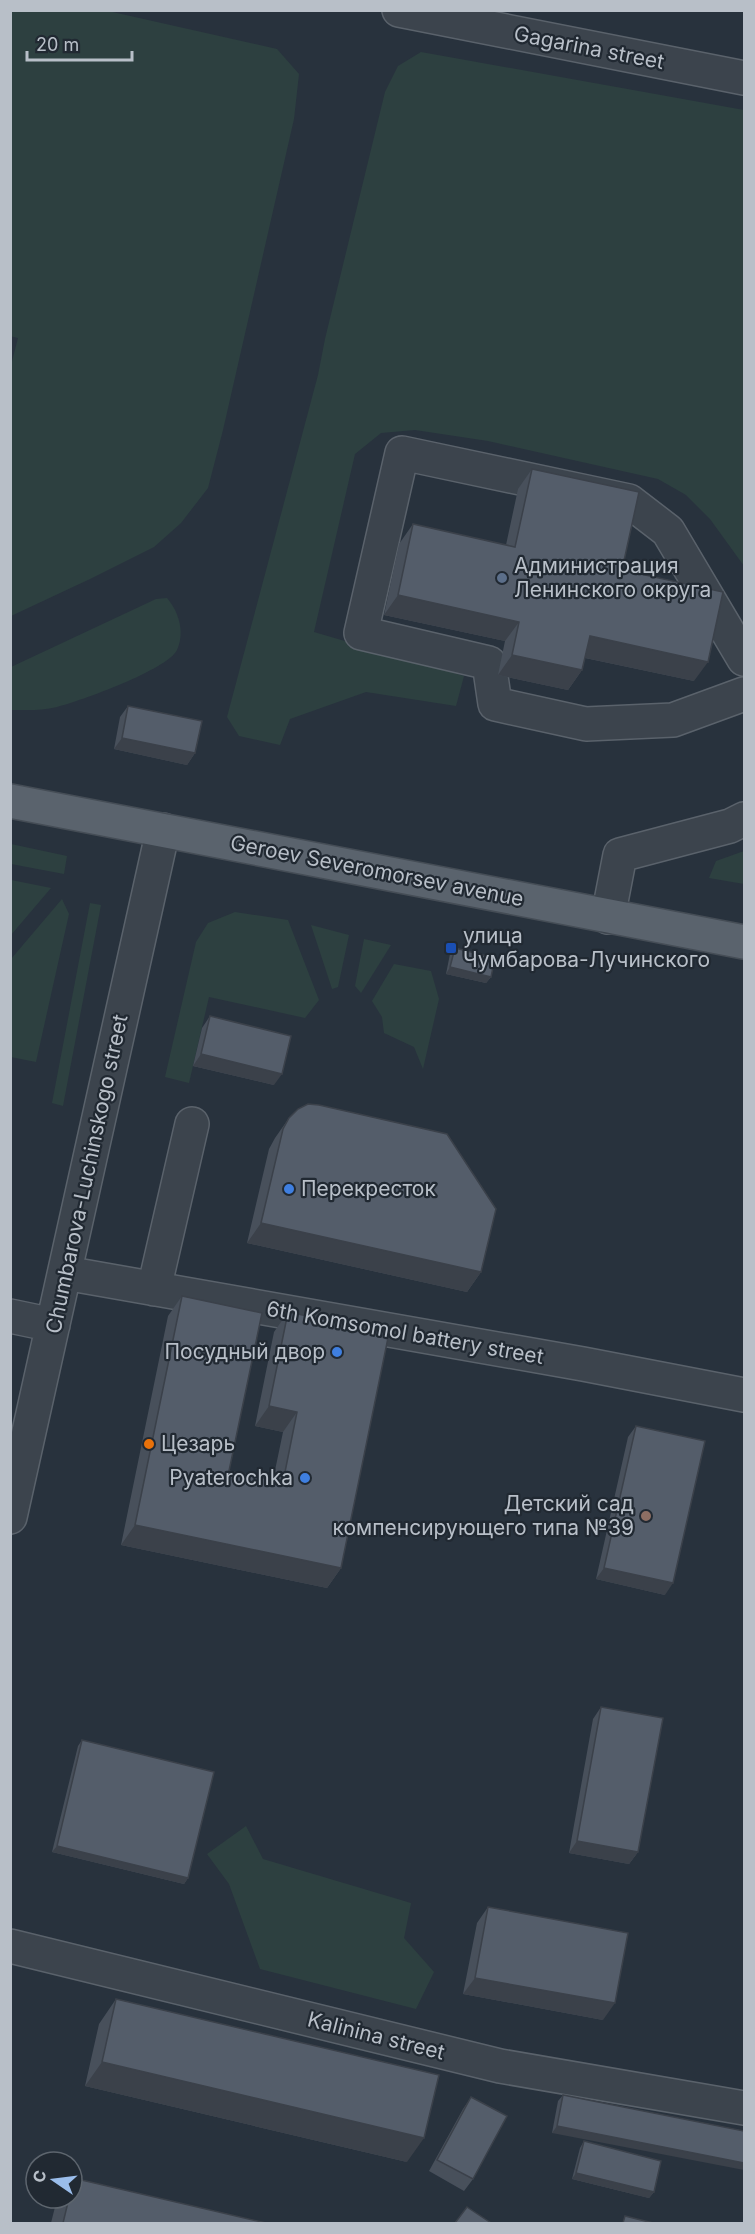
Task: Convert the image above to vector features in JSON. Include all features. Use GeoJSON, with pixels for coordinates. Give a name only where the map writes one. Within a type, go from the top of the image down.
{"type":"FeatureCollection","features":[{"type":"Feature","properties":{"kind":"main road","name":"Geroev Severomorsev avenue"},"geometry":{"type":"LineString","coordinates":[[10,801],[744,942]]}},
{"type":"Feature","properties":{"kind":"street","name":"Gagarina street"},"geometry":{"type":"LineString","coordinates":[[399,10],[744,78]]}},
{"type":"Feature","properties":{"kind":"street"},"geometry":{"type":"LineString","coordinates":[[744,659],[668,531],[629,501],[402,453],[361,633],[489,663],[495,704],[586,724],[673,720],[744,694]]}},
{"type":"Feature","properties":{"kind":"street"},"geometry":{"type":"LineString","coordinates":[[608,917],[620,855],[719,829],[744,819]]}},
{"type":"Feature","properties":{"kind":"street","name":"Chumbarova-Luchinskogo street"},"geometry":{"type":"LineString","coordinates":[[10,1517],[163,830]]}},
{"type":"Feature","properties":{"kind":"street"},"geometry":{"type":"LineString","coordinates":[[154,1289],[192,1124]]}},
{"type":"Feature","properties":{"kind":"street","name":"6th Komsomol battery street"},"geometry":{"type":"LineString","coordinates":[[65,1273],[571,1362],[744,1395]]}},
{"type":"Feature","properties":{"kind":"street"},"geometry":{"type":"LineString","coordinates":[[10,1316],[53,1325]]}},
{"type":"Feature","properties":{"kind":"street","name":"Kalinina street"},"geometry":{"type":"LineString","coordinates":[[10,1946],[500,2066],[744,2108]]}},
{"type":"Feature","properties":{"kind":"shaded area"},"geometry":{"type":"Polygon","coordinates":[[[11,10],[108,11],[277,49],[299,74],[294,119],[208,488],[181,523],[154,547],[11,616],[10,369],[18,338],[10,336],[11,10]]]}},
{"type":"Feature","properties":{"kind":"shaded area"},"geometry":{"type":"Polygon","coordinates":[[[421,52],[744,110],[744,566],[710,519],[686,495],[658,479],[488,441],[415,430],[381,433],[355,454],[314,632],[464,676],[456,706],[366,692],[290,719],[280,745],[239,736],[227,717],[318,375],[385,92],[398,66],[421,52]]]}},
{"type":"Feature","properties":{"kind":"shaded area"},"geometry":{"type":"Polygon","coordinates":[[[167,598],[178,616],[181,629],[177,650],[170,658],[122,684],[68,704],[46,709],[11,710],[11,667],[156,599],[167,598]]]}},
{"type":"Feature","properties":{"kind":"shaded area"},"geometry":{"type":"Polygon","coordinates":[[[11,844],[67,856],[64,874],[11,864],[11,844]]]}},
{"type":"Feature","properties":{"kind":"shaded area"},"geometry":{"type":"Polygon","coordinates":[[[744,851],[744,884],[709,878],[716,861],[744,851]]]}},
{"type":"Feature","properties":{"kind":"shaded area"},"geometry":{"type":"Polygon","coordinates":[[[10,880],[51,888],[11,935],[10,880]]]}},
{"type":"Feature","properties":{"kind":"shaded area"},"geometry":{"type":"Polygon","coordinates":[[[62,899],[69,914],[36,1062],[11,1057],[11,959],[62,899]]]}},
{"type":"Feature","properties":{"kind":"shaded area"},"geometry":{"type":"Polygon","coordinates":[[[90,903],[101,905],[63,1106],[52,1103],[90,903]]]}},
{"type":"Feature","properties":{"kind":"shaded area"},"geometry":{"type":"Polygon","coordinates":[[[235,912],[288,920],[319,1000],[305,1018],[209,997],[189,1083],[165,1077],[196,942],[208,923],[235,912]]]}},
{"type":"Feature","properties":{"kind":"shaded area"},"geometry":{"type":"Polygon","coordinates":[[[311,925],[349,935],[338,987],[332,989],[311,925]]]}},
{"type":"Feature","properties":{"kind":"shaded area"},"geometry":{"type":"Polygon","coordinates":[[[364,939],[391,945],[361,993],[355,986],[364,939]]]}},
{"type":"Feature","properties":{"kind":"shaded area"},"geometry":{"type":"Polygon","coordinates":[[[394,964],[431,971],[439,999],[423,1069],[414,1047],[384,1033],[382,1017],[372,1001],[394,964]]]}},
{"type":"Feature","properties":{"kind":"shaded area"},"geometry":{"type":"Polygon","coordinates":[[[246,1826],[263,1859],[411,1903],[404,1938],[434,1972],[416,2009],[260,1969],[229,1884],[207,1854],[246,1826]]]}},
{"type":"Feature","properties":{"kind":"building","name":"Администрация Ленинского округа"},"geometry":{"type":"Polygon","coordinates":[[[532,469],[639,492],[622,570],[723,592],[708,662],[590,636],[582,670],[512,655],[519,622],[398,595],[413,524],[515,547],[532,469]]]}},
{"type":"Feature","properties":{"kind":"building"},"geometry":{"type":"Polygon","coordinates":[[[128,706],[202,721],[195,753],[122,738],[128,706]]]}},
{"type":"Feature","properties":{"kind":"building"},"geometry":{"type":"Polygon","coordinates":[[[455,948],[495,958],[491,977],[450,967],[455,948]]]}},
{"type":"Feature","properties":{"kind":"building"},"geometry":{"type":"Polygon","coordinates":[[[210,1016],[291,1036],[282,1074],[201,1054],[210,1016]]]}},
{"type":"Feature","properties":{"kind":"building"},"geometry":{"type":"Polygon","coordinates":[[[308,1104],[447,1134],[496,1209],[481,1272],[261,1223],[283,1129],[298,1109],[308,1104]]]}},
{"type":"Feature","properties":{"kind":"building"},"geometry":{"type":"Polygon","coordinates":[[[182,1296],[262,1313],[229,1471],[283,1482],[297,1412],[269,1406],[288,1312],[389,1333],[341,1568],[135,1525],[182,1296]]]}},
{"type":"Feature","properties":{"kind":"building","name":"Детский сад компенсирующего типа №39"},"geometry":{"type":"Polygon","coordinates":[[[636,1426],[705,1441],[673,1583],[604,1568],[636,1426]]]}},
{"type":"Feature","properties":{"kind":"building"},"geometry":{"type":"Polygon","coordinates":[[[601,1707],[663,1718],[638,1852],[577,1841],[601,1707]]]}},
{"type":"Feature","properties":{"kind":"building"},"geometry":{"type":"Polygon","coordinates":[[[82,1740],[214,1772],[188,1878],[57,1846],[82,1740]]]}},
{"type":"Feature","properties":{"kind":"building"},"geometry":{"type":"Polygon","coordinates":[[[488,1907],[628,1933],[615,2003],[475,1978],[488,1907]]]}},
{"type":"Feature","properties":{"kind":"building"},"geometry":{"type":"Polygon","coordinates":[[[116,1999],[439,2075],[424,2138],[102,2062],[116,1999]]]}},
{"type":"Feature","properties":{"kind":"building"},"geometry":{"type":"Polygon","coordinates":[[[563,2095],[744,2131],[744,2163],[557,2126],[563,2095]]]}},
{"type":"Feature","properties":{"kind":"building"},"geometry":{"type":"Polygon","coordinates":[[[471,2097],[507,2116],[473,2179],[437,2160],[471,2097]]]}},
{"type":"Feature","properties":{"kind":"building"},"geometry":{"type":"Polygon","coordinates":[[[584,2141],[661,2161],[654,2192],[576,2173],[584,2141]]]}},
{"type":"Feature","properties":{"kind":"building"},"geometry":{"type":"Polygon","coordinates":[[[84,2181],[266,2223],[63,2223],[66,2210],[84,2210],[84,2181]]]}},
{"type":"Feature","properties":{"kind":"building"},"geometry":{"type":"Polygon","coordinates":[[[467,2207],[491,2223],[455,2223],[467,2207]]]}},
{"type":"Feature","properties":{"kind":"building"},"geometry":{"type":"Polygon","coordinates":[[[625,2216],[653,2223],[623,2223],[625,2216]]]}},
{"type":"Feature","properties":{"kind":"place","name":"Администрация Ленинского округа"},"geometry":{"type":"Point","coordinates":[502,578]}},
{"type":"Feature","properties":{"kind":"place","name":"улица Чумбарова-Лучинского"},"geometry":{"type":"Point","coordinates":[451,948]}},
{"type":"Feature","properties":{"kind":"place","name":"Перекресток"},"geometry":{"type":"Point","coordinates":[289,1189]}},
{"type":"Feature","properties":{"kind":"place","name":"Посудный двор"},"geometry":{"type":"Point","coordinates":[337,1352]}},
{"type":"Feature","properties":{"kind":"place","name":"Цезарь"},"geometry":{"type":"Point","coordinates":[149,1444]}},
{"type":"Feature","properties":{"kind":"place","name":"Pyaterochka"},"geometry":{"type":"Point","coordinates":[305,1478]}},
{"type":"Feature","properties":{"kind":"place","name":"Детский сад компенсирующего типа №39"},"geometry":{"type":"Point","coordinates":[646,1516]}}]}
